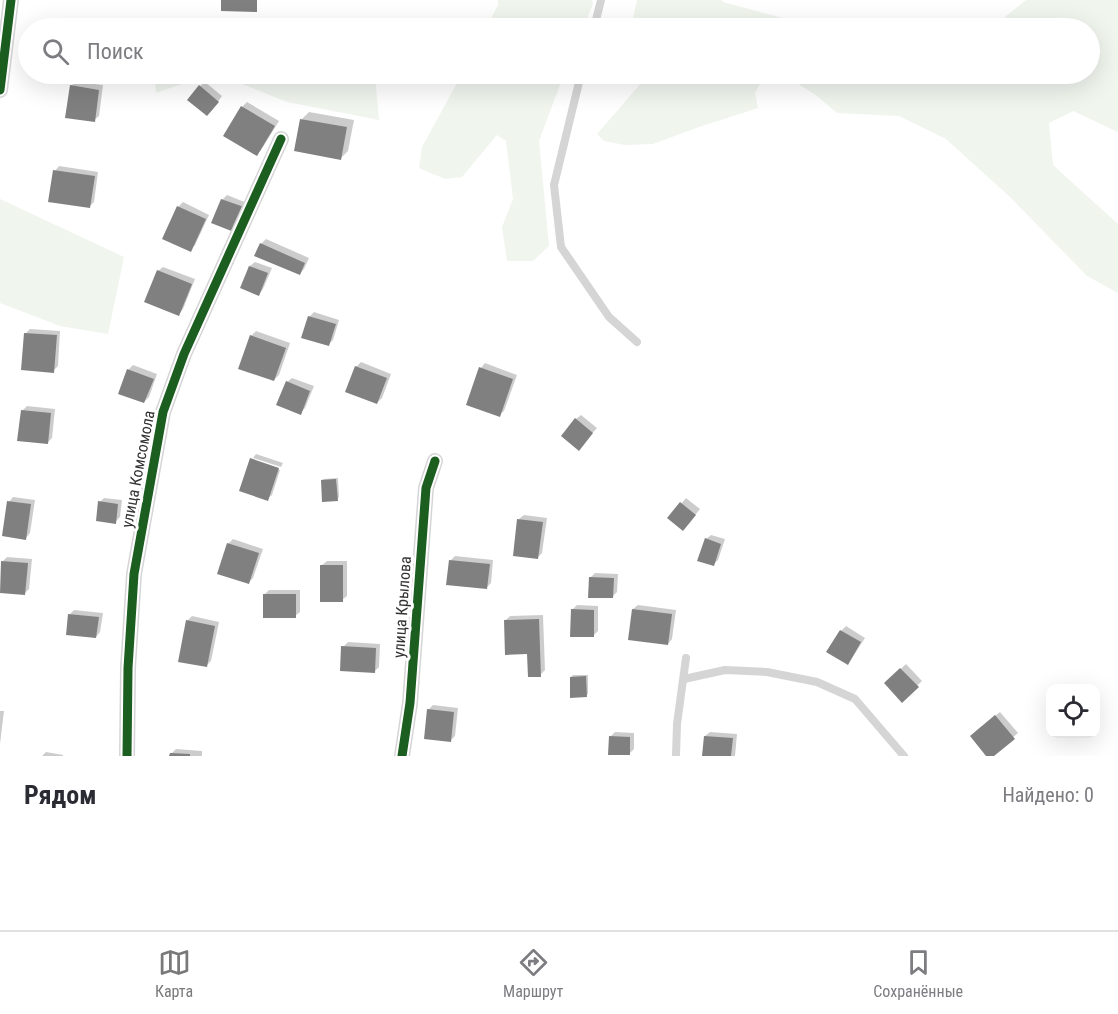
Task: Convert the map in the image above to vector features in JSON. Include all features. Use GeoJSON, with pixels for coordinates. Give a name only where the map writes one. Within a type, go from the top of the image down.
{"type":"FeatureCollection","features":[{"type":"Feature","properties":{"kind":"street"},"geometry":{"type":"LineString","coordinates":[[0,90],[11,0]]}},
{"type":"Feature","properties":{"kind":"street","name":"улица Комсомола"},"geometry":{"type":"LineString","coordinates":[[128,756],[128,668],[134,574],[163,412],[184,354],[281,139]]}},
{"type":"Feature","properties":{"kind":"street","name":"улица Крылова"},"geometry":{"type":"LineString","coordinates":[[402,756],[410,703],[426,488],[435,461]]}},
{"type":"Feature","properties":{"kind":"lane"},"geometry":{"type":"LineString","coordinates":[[596,18],[601,0]]}},
{"type":"Feature","properties":{"kind":"lane"},"geometry":{"type":"LineString","coordinates":[[579,84],[554,185],[561,247],[609,317],[637,342]]}},
{"type":"Feature","properties":{"kind":"lane"},"geometry":{"type":"LineString","coordinates":[[676,756],[677,724],[686,658]]}},
{"type":"Feature","properties":{"kind":"lane"},"geometry":{"type":"LineString","coordinates":[[684,679],[725,670],[767,672],[817,682],[857,700],[904,756]]}},
{"type":"Feature","properties":{"kind":"shaded area"},"geometry":{"type":"Polygon","coordinates":[[[498,0],[592,0],[593,4],[587,18],[491,18],[498,0]]]}},
{"type":"Feature","properties":{"kind":"shaded area"},"geometry":{"type":"Polygon","coordinates":[[[637,0],[722,0],[782,18],[633,18],[637,0]]]}},
{"type":"Feature","properties":{"kind":"shaded area"},"geometry":{"type":"Polygon","coordinates":[[[1026,0],[1118,0],[1118,132],[1073,111],[1049,123],[1053,165],[1118,224],[1118,293],[1087,276],[1010,197],[946,139],[899,116],[837,113],[798,84],[1100,84],[1100,18],[1004,18],[1026,0]]]}},
{"type":"Feature","properties":{"kind":"shaded area"},"geometry":{"type":"Polygon","coordinates":[[[155,84],[182,84],[156,93],[155,84]]]}},
{"type":"Feature","properties":{"kind":"shaded area"},"geometry":{"type":"Polygon","coordinates":[[[242,84],[376,84],[379,120],[287,102],[242,84]]]}},
{"type":"Feature","properties":{"kind":"shaded area"},"geometry":{"type":"Polygon","coordinates":[[[457,84],[560,84],[539,141],[549,246],[533,261],[507,261],[502,227],[513,199],[506,141],[497,135],[462,177],[445,179],[419,168],[422,147],[457,84]]]}},
{"type":"Feature","properties":{"kind":"shaded area"},"geometry":{"type":"Polygon","coordinates":[[[640,84],[760,84],[755,93],[758,108],[653,144],[625,145],[604,141],[597,134],[640,84]]]}},
{"type":"Feature","properties":{"kind":"shaded area"},"geometry":{"type":"Polygon","coordinates":[[[0,199],[124,257],[108,334],[60,326],[0,303],[0,199]]]}},
{"type":"Feature","properties":{"kind":"building"},"geometry":{"type":"Polygon","coordinates":[[[221,0],[257,0],[257,12],[221,11],[221,0]]]}},
{"type":"Feature","properties":{"kind":"building"},"geometry":{"type":"Polygon","coordinates":[[[70,85],[99,90],[95,122],[65,118],[70,85]]]}},
{"type":"Feature","properties":{"kind":"building"},"geometry":{"type":"Polygon","coordinates":[[[199,85],[219,102],[207,116],[187,100],[199,85]]]}},
{"type":"Feature","properties":{"kind":"building"},"geometry":{"type":"Polygon","coordinates":[[[241,106],[275,126],[257,156],[223,136],[241,106]]]}},
{"type":"Feature","properties":{"kind":"building"},"geometry":{"type":"Polygon","coordinates":[[[300,119],[347,127],[341,160],[294,151],[300,119]]]}},
{"type":"Feature","properties":{"kind":"building"},"geometry":{"type":"Polygon","coordinates":[[[53,170],[95,176],[90,208],[48,202],[53,170]]]}},
{"type":"Feature","properties":{"kind":"building"},"geometry":{"type":"Polygon","coordinates":[[[221,199],[244,207],[234,232],[211,223],[221,199]]]}},
{"type":"Feature","properties":{"kind":"building"},"geometry":{"type":"Polygon","coordinates":[[[177,206],[206,219],[191,252],[162,239],[177,206]]]}},
{"type":"Feature","properties":{"kind":"building"},"geometry":{"type":"Polygon","coordinates":[[[260,243],[305,263],[300,275],[254,256],[260,243]]]}},
{"type":"Feature","properties":{"kind":"building"},"geometry":{"type":"Polygon","coordinates":[[[249,266],[268,273],[259,296],[240,288],[249,266]]]}},
{"type":"Feature","properties":{"kind":"building"},"geometry":{"type":"Polygon","coordinates":[[[157,270],[192,284],[179,316],[144,302],[157,270]]]}},
{"type":"Feature","properties":{"kind":"building"},"geometry":{"type":"Polygon","coordinates":[[[308,316],[336,324],[329,346],[301,338],[308,316]]]}},
{"type":"Feature","properties":{"kind":"building"},"geometry":{"type":"Polygon","coordinates":[[[24,333],[57,335],[54,373],[21,370],[24,333]]]}},
{"type":"Feature","properties":{"kind":"building"},"geometry":{"type":"Polygon","coordinates":[[[250,335],[286,348],[274,381],[238,369],[250,335]]]}},
{"type":"Feature","properties":{"kind":"building"},"geometry":{"type":"Polygon","coordinates":[[[355,366],[387,378],[377,404],[345,392],[355,366]]]}},
{"type":"Feature","properties":{"kind":"building"},"geometry":{"type":"Polygon","coordinates":[[[479,367],[513,379],[500,417],[466,405],[479,367]]]}},
{"type":"Feature","properties":{"kind":"building"},"geometry":{"type":"Polygon","coordinates":[[[127,369],[154,379],[144,403],[118,394],[127,369]]]}},
{"type":"Feature","properties":{"kind":"building"},"geometry":{"type":"Polygon","coordinates":[[[286,381],[310,391],[301,415],[276,405],[286,381]]]}},
{"type":"Feature","properties":{"kind":"building"},"geometry":{"type":"Polygon","coordinates":[[[21,410],[51,413],[48,444],[17,441],[21,410]]]}},
{"type":"Feature","properties":{"kind":"building"},"geometry":{"type":"Polygon","coordinates":[[[575,418],[593,433],[579,451],[561,436],[575,418]]]}},
{"type":"Feature","properties":{"kind":"building"},"geometry":{"type":"Polygon","coordinates":[[[250,458],[279,468],[268,501],[239,491],[250,458]]]}},
{"type":"Feature","properties":{"kind":"building"},"geometry":{"type":"Polygon","coordinates":[[[336,479],[338,501],[322,502],[321,480],[336,479]]]}},
{"type":"Feature","properties":{"kind":"building"},"geometry":{"type":"Polygon","coordinates":[[[7,501],[31,504],[26,540],[2,536],[7,501]]]}},
{"type":"Feature","properties":{"kind":"building"},"geometry":{"type":"Polygon","coordinates":[[[98,501],[118,504],[116,524],[96,521],[98,501]]]}},
{"type":"Feature","properties":{"kind":"building"},"geometry":{"type":"Polygon","coordinates":[[[680,502],[696,515],[683,531],[667,518],[680,502]]]}},
{"type":"Feature","properties":{"kind":"building"},"geometry":{"type":"Polygon","coordinates":[[[517,519],[543,522],[538,559],[513,556],[517,519]]]}},
{"type":"Feature","properties":{"kind":"building"},"geometry":{"type":"Polygon","coordinates":[[[705,538],[721,544],[714,566],[697,561],[705,538]]]}},
{"type":"Feature","properties":{"kind":"building"},"geometry":{"type":"Polygon","coordinates":[[[227,543],[259,553],[249,584],[217,574],[227,543]]]}},
{"type":"Feature","properties":{"kind":"building"},"geometry":{"type":"Polygon","coordinates":[[[449,560],[490,564],[487,589],[446,585],[449,560]]]}},
{"type":"Feature","properties":{"kind":"building"},"geometry":{"type":"Polygon","coordinates":[[[1,561],[28,563],[25,595],[0,593],[1,561]]]}},
{"type":"Feature","properties":{"kind":"building"},"geometry":{"type":"Polygon","coordinates":[[[320,565],[343,565],[343,602],[320,602],[320,565]]]}},
{"type":"Feature","properties":{"kind":"building"},"geometry":{"type":"Polygon","coordinates":[[[589,577],[614,578],[613,598],[588,598],[589,577]]]}},
{"type":"Feature","properties":{"kind":"building"},"geometry":{"type":"Polygon","coordinates":[[[263,594],[296,594],[296,618],[263,618],[263,594]]]}},
{"type":"Feature","properties":{"kind":"building"},"geometry":{"type":"Polygon","coordinates":[[[571,609],[594,610],[594,637],[570,637],[571,609]]]}},
{"type":"Feature","properties":{"kind":"building"},"geometry":{"type":"Polygon","coordinates":[[[632,609],[672,614],[668,645],[628,640],[632,609]]]}},
{"type":"Feature","properties":{"kind":"building"},"geometry":{"type":"Polygon","coordinates":[[[68,614],[99,617],[96,638],[66,635],[68,614]]]}},
{"type":"Feature","properties":{"kind":"building"},"geometry":{"type":"Polygon","coordinates":[[[539,619],[541,677],[528,677],[527,654],[505,655],[504,620],[539,619]]]}},
{"type":"Feature","properties":{"kind":"building"},"geometry":{"type":"Polygon","coordinates":[[[186,620],[215,626],[207,667],[178,662],[186,620]]]}},
{"type":"Feature","properties":{"kind":"building"},"geometry":{"type":"Polygon","coordinates":[[[840,630],[861,642],[848,665],[826,652],[840,630]]]}},
{"type":"Feature","properties":{"kind":"building"},"geometry":{"type":"Polygon","coordinates":[[[341,646],[376,648],[375,673],[340,671],[341,646]]]}},
{"type":"Feature","properties":{"kind":"building"},"geometry":{"type":"Polygon","coordinates":[[[900,668],[919,687],[902,703],[884,683],[900,668]]]}},
{"type":"Feature","properties":{"kind":"building"},"geometry":{"type":"Polygon","coordinates":[[[586,676],[587,697],[570,698],[570,677],[586,676]]]}},
{"type":"Feature","properties":{"kind":"building"},"geometry":{"type":"Polygon","coordinates":[[[427,709],[454,712],[451,742],[424,739],[427,709]]]}},
{"type":"Feature","properties":{"kind":"building"},"geometry":{"type":"Polygon","coordinates":[[[995,715],[1015,739],[994,756],[986,756],[970,736],[995,715]]]}},
{"type":"Feature","properties":{"kind":"building"},"geometry":{"type":"Polygon","coordinates":[[[609,736],[630,737],[630,755],[608,755],[609,736]]]}},
{"type":"Feature","properties":{"kind":"building"},"geometry":{"type":"Polygon","coordinates":[[[704,736],[733,738],[731,756],[702,756],[704,736]]]}},
{"type":"Feature","properties":{"kind":"building"},"geometry":{"type":"Polygon","coordinates":[[[170,753],[190,754],[190,756],[169,756],[170,753]]]}},
{"type":"Feature","properties":{"kind":"cycle path"},"geometry":{"type":"LineString","coordinates":[[0,90],[11,0]]}},
{"type":"Feature","properties":{"kind":"cycle path"},"geometry":{"type":"LineString","coordinates":[[127,756],[128,668],[134,574],[163,412],[184,354],[281,139]]}},
{"type":"Feature","properties":{"kind":"cycle path"},"geometry":{"type":"LineString","coordinates":[[402,756],[410,703],[426,488],[435,461]]}}]}
